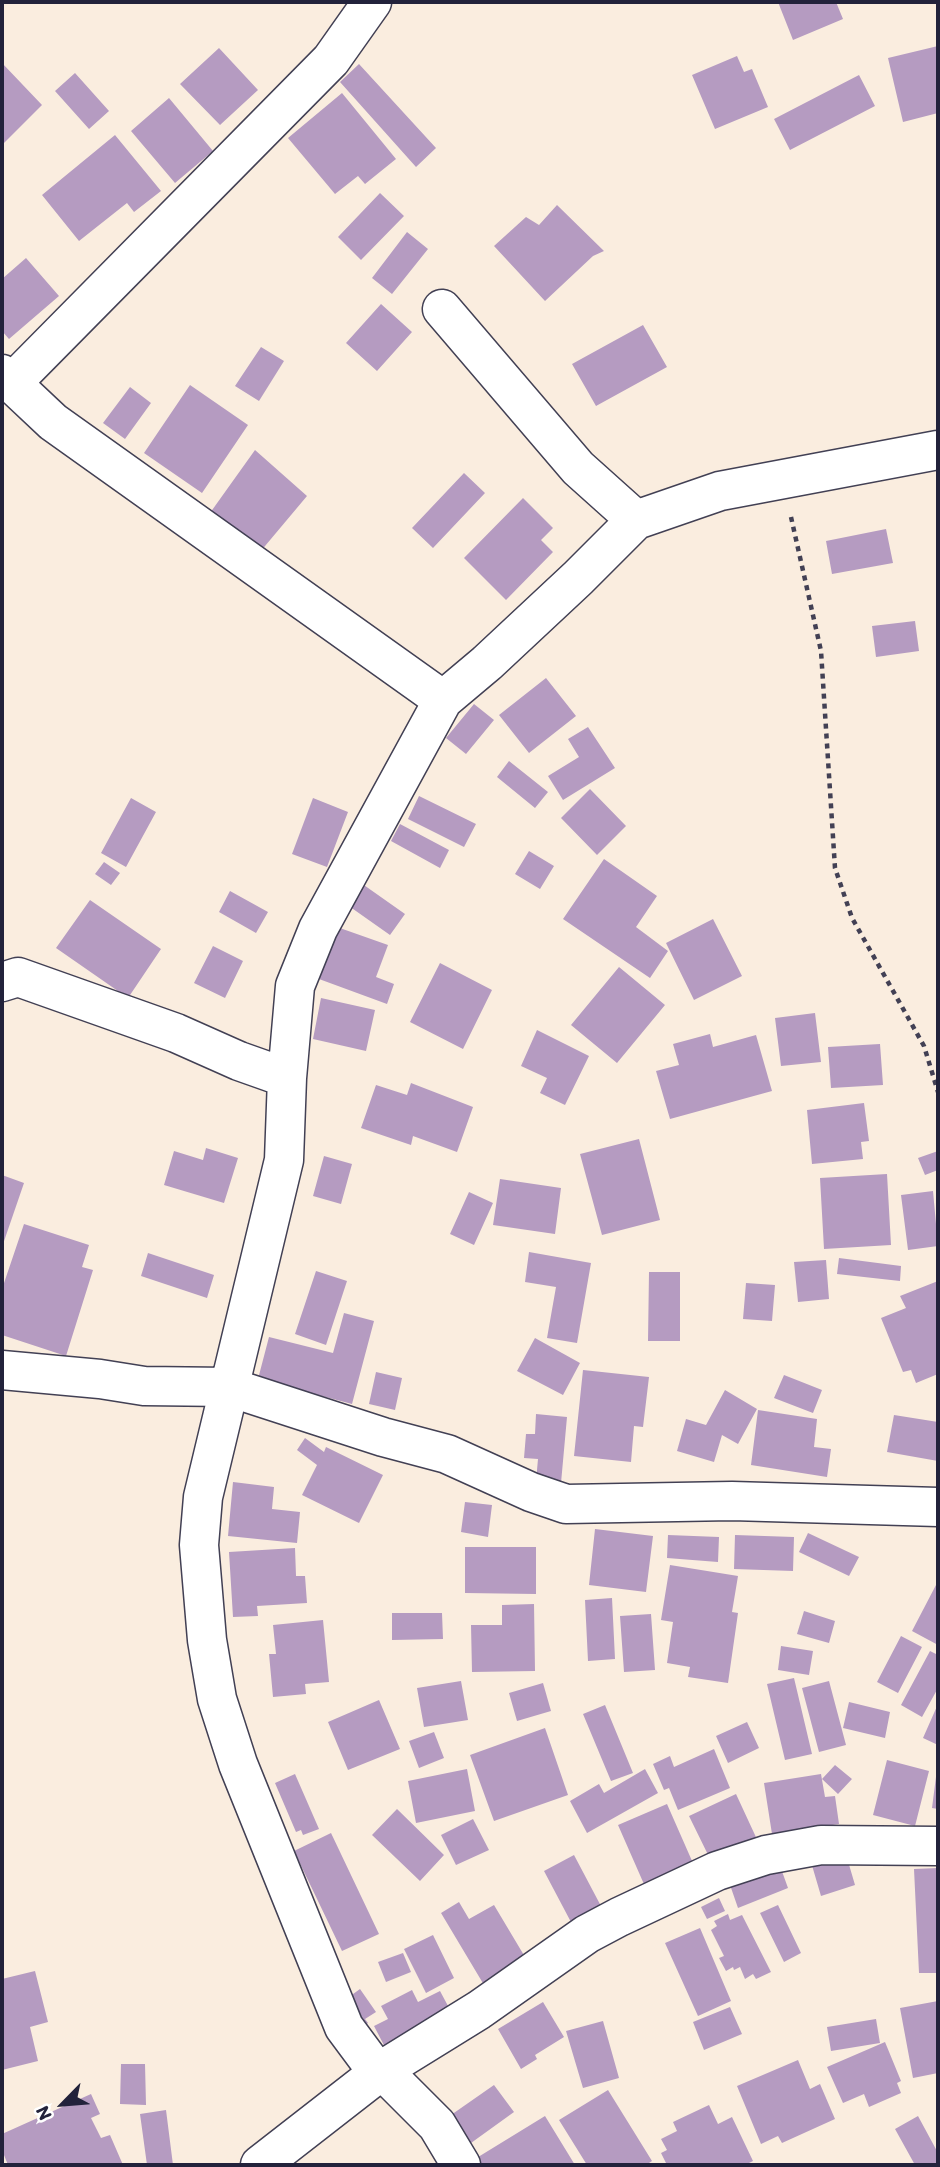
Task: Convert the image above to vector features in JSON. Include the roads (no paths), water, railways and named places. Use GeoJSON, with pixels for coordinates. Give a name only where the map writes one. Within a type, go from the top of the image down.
{"type":"FeatureCollection","features":[{"type":"Feature","properties":{"kind":"street"},"geometry":{"type":"LineString","coordinates":[[372,2],[331,60],[7,378],[53,422],[443,700]]}},
{"type":"Feature","properties":{"kind":"street"},"geometry":{"type":"LineString","coordinates":[[442,309],[578,468],[636,520]]}},
{"type":"Feature","properties":{"kind":"street"},"geometry":{"type":"LineString","coordinates":[[461,2165],[437,2125],[382,2070],[366,2058],[344,2027],[238,1764],[217,1699],[207,1640],[199,1545],[203,1497],[284,1160],[287,1079],[295,986],[318,929],[443,700],[487,663],[636,520],[720,491],[938,450]]}},
{"type":"Feature","properties":{"kind":"street"},"geometry":{"type":"LineString","coordinates":[[7,969],[176,1033],[287,1079]]}},
{"type":"Feature","properties":{"kind":"street"},"geometry":{"type":"LineString","coordinates":[[2,1370],[144,1386],[229,1387],[383,1437],[447,1454],[531,1492],[566,1504],[732,1501],[938,1507]]}},
{"type":"Feature","properties":{"kind":"street"},"geometry":{"type":"LineString","coordinates":[[260,2165],[382,2070],[479,2010],[587,1934],[717,1871],[766,1855],[821,1845],[938,1846]]}}]}
